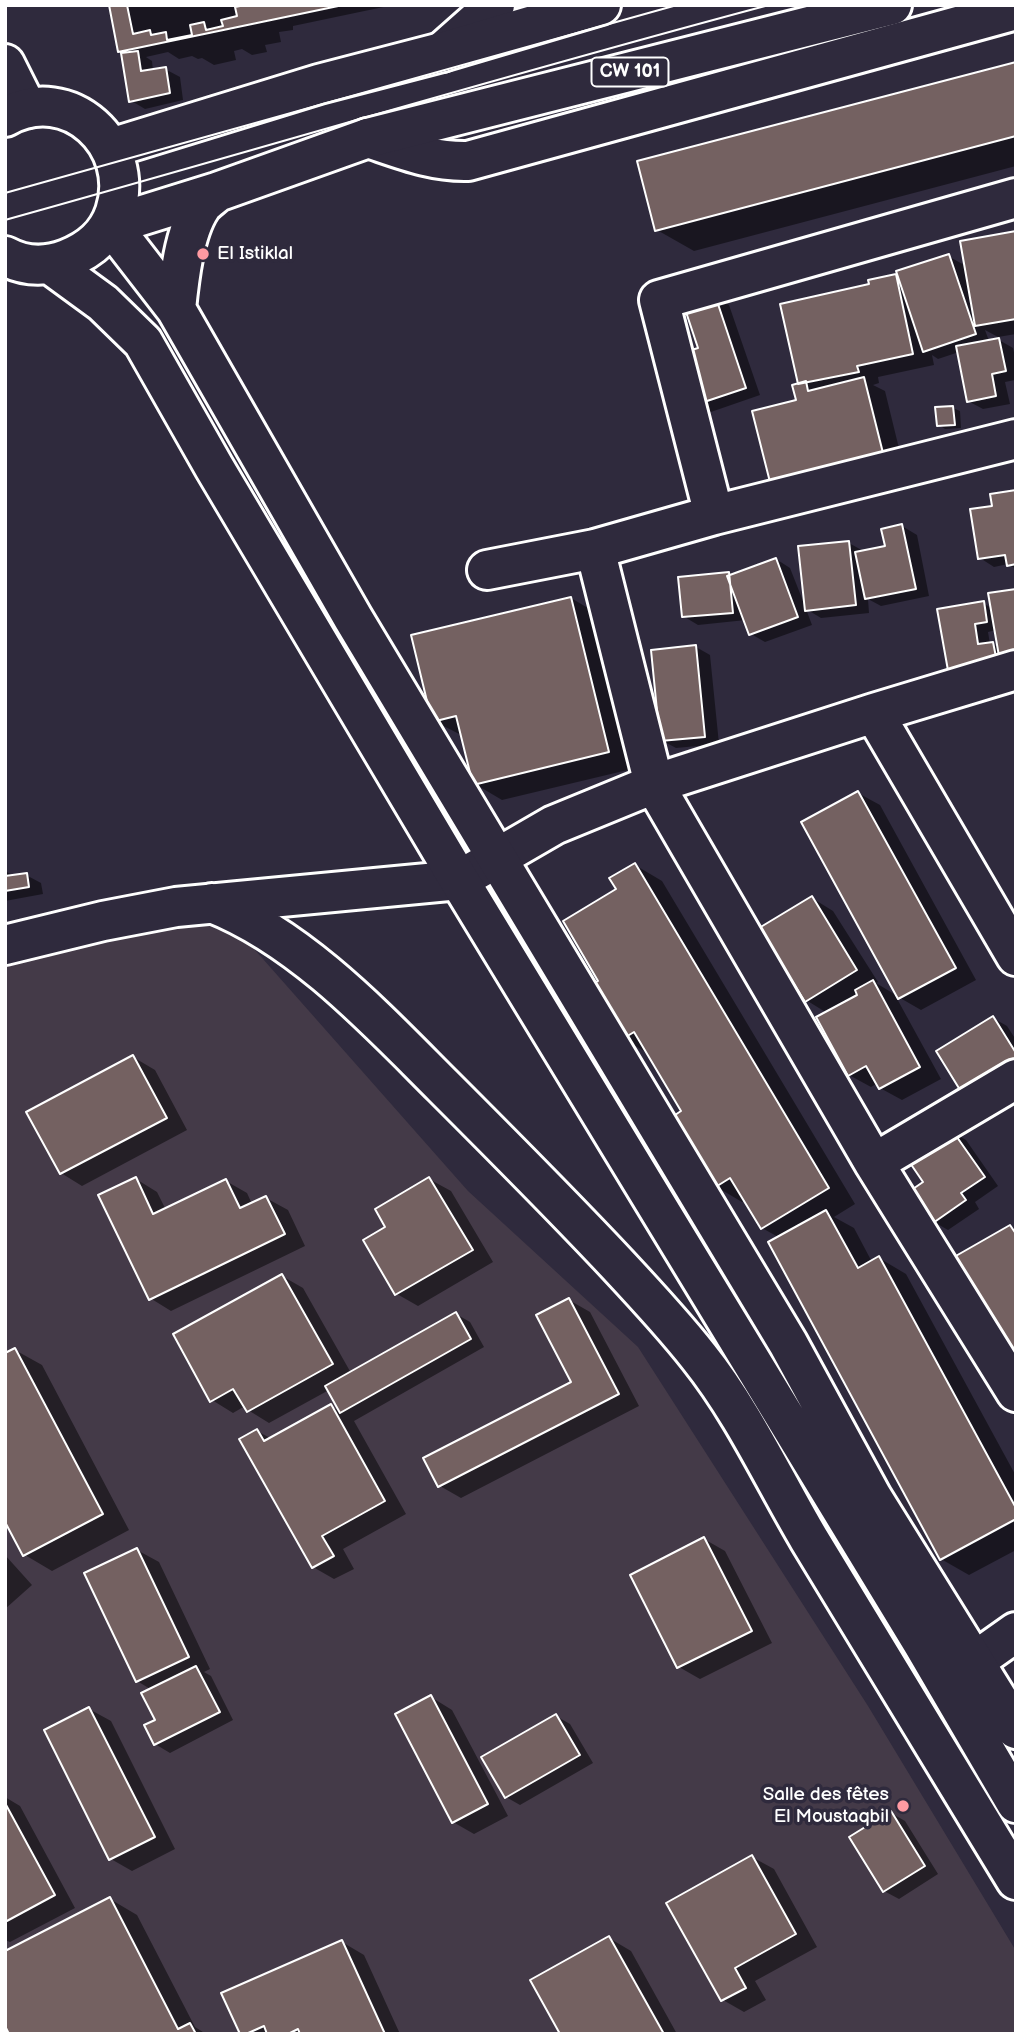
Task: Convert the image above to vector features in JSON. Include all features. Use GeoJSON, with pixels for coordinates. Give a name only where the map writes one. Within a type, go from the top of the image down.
{"type":"FeatureCollection","features":[{"type":"Feature","properties":{"kind":"street"},"geometry":{"type":"LineString","coordinates":[[111,148],[319,84],[442,52],[503,18],[549,5]]}},
{"type":"Feature","properties":{"kind":"street"},"geometry":{"type":"LineString","coordinates":[[503,18],[601,5]]}},
{"type":"Feature","properties":{"kind":"street","name":"CW 101"},"geometry":{"type":"LineString","coordinates":[[368,138],[892,5]]}},
{"type":"Feature","properties":{"kind":"street"},"geometry":{"type":"LineString","coordinates":[[111,225],[217,192],[368,138],[446,162],[468,161],[1016,10]]}},
{"type":"Feature","properties":{"kind":"street"},"geometry":{"type":"LineString","coordinates":[[5,64],[16,113],[47,107],[66,111],[99,132],[111,148],[117,163],[120,195],[111,225],[93,246],[83,253],[51,265],[29,264],[6,257]]}},
{"type":"Feature","properties":{"kind":"street"},"geometry":{"type":"LineString","coordinates":[[176,309],[188,240],[201,207],[217,192]]}},
{"type":"Feature","properties":{"kind":"street"},"geometry":{"type":"LineString","coordinates":[[714,515],[659,300],[1016,198]]}},
{"type":"Feature","properties":{"kind":"street"},"geometry":{"type":"LineString","coordinates":[[111,225],[176,309],[353,618],[788,1343],[872,1497],[1016,1729]]}},
{"type":"Feature","properties":{"kind":"street"},"geometry":{"type":"LineString","coordinates":[[51,265],[103,303],[143,342],[228,491],[459,880],[916,1632],[1016,1803]]}},
{"type":"Feature","properties":{"kind":"street"},"geometry":{"type":"LineString","coordinates":[[486,570],[595,550],[714,515],[1016,439]]}},
{"type":"Feature","properties":{"kind":"street"},"geometry":{"type":"LineString","coordinates":[[595,550],[654,784],[874,1163],[1016,1392]]}},
{"type":"Feature","properties":{"kind":"street"},"geometry":{"type":"LineString","coordinates":[[5,945],[103,921],[176,907],[459,880],[554,825],[654,784],[1016,670]]}},
{"type":"Feature","properties":{"kind":"street"},"geometry":{"type":"LineString","coordinates":[[874,713],[1016,956]]}},
{"type":"Feature","properties":{"kind":"street"},"geometry":{"type":"LineString","coordinates":[[212,904],[239,914],[269,932],[370,1014],[558,1201],[664,1314],[701,1359],[738,1416],[808,1538],[1016,1880]]}},
{"type":"Feature","properties":{"kind":"street"},"geometry":{"type":"LineString","coordinates":[[874,1163],[1016,1079]]}},
{"type":"Feature","properties":{"kind":"street"},"geometry":{"type":"LineString","coordinates":[[975,1661],[1016,1632]]}},
{"type":"Feature","properties":{"kind":"shaded area"},"geometry":{"type":"Polygon","coordinates":[[[225,916],[468,1191],[638,1347],[868,1706],[1016,1951],[1016,2034],[5,2034],[5,943],[225,916]]]}},
{"type":"Feature","properties":{"kind":"building"},"geometry":{"type":"Polygon","coordinates":[[[109,5],[343,5],[118,52],[109,5]]]}},
{"type":"Feature","properties":{"kind":"building"},"geometry":{"type":"Polygon","coordinates":[[[127,5],[245,5],[235,7],[237,16],[221,20],[223,26],[206,30],[204,22],[190,25],[192,35],[167,40],[166,32],[151,35],[150,30],[133,34],[127,5]]]}},
{"type":"Feature","properties":{"kind":"building"},"geometry":{"type":"Polygon","coordinates":[[[138,51],[141,71],[166,67],[170,93],[129,102],[121,53],[138,51]]]}},
{"type":"Feature","properties":{"kind":"building"},"geometry":{"type":"Polygon","coordinates":[[[1016,62],[1016,136],[655,231],[637,161],[1016,62]]]}},
{"type":"Feature","properties":{"kind":"building"},"geometry":{"type":"Polygon","coordinates":[[[1016,231],[1016,319],[975,326],[960,241],[1016,231]]]}},
{"type":"Feature","properties":{"kind":"building"},"geometry":{"type":"Polygon","coordinates":[[[949,254],[976,334],[923,352],[896,271],[949,254]]]}},
{"type":"Feature","properties":{"kind":"building"},"geometry":{"type":"Polygon","coordinates":[[[896,274],[913,354],[857,366],[859,372],[798,384],[780,304],[869,284],[868,280],[896,274]]]}},
{"type":"Feature","properties":{"kind":"building"},"geometry":{"type":"Polygon","coordinates":[[[715,295],[746,388],[692,406],[675,355],[698,348],[684,306],[715,295]]]}},
{"type":"Feature","properties":{"kind":"building"},"geometry":{"type":"Polygon","coordinates":[[[999,338],[1006,371],[992,374],[996,396],[967,402],[956,346],[999,338]]]}},
{"type":"Feature","properties":{"kind":"building"},"geometry":{"type":"Polygon","coordinates":[[[864,377],[885,461],[772,490],[752,411],[796,400],[792,385],[806,381],[808,391],[864,377]]]}},
{"type":"Feature","properties":{"kind":"building"},"geometry":{"type":"Polygon","coordinates":[[[953,406],[955,425],[937,426],[935,407],[953,406]]]}},
{"type":"Feature","properties":{"kind":"building"},"geometry":{"type":"Polygon","coordinates":[[[1016,490],[1016,564],[1007,566],[1005,555],[978,559],[970,509],[992,506],[990,494],[1016,490]]]}},
{"type":"Feature","properties":{"kind":"building"},"geometry":{"type":"Polygon","coordinates":[[[902,524],[916,589],[865,599],[855,552],[885,546],[881,529],[902,524]]]}},
{"type":"Feature","properties":{"kind":"building"},"geometry":{"type":"Polygon","coordinates":[[[849,541],[856,605],[805,611],[798,546],[849,541]]]}},
{"type":"Feature","properties":{"kind":"building"},"geometry":{"type":"Polygon","coordinates":[[[776,558],[798,617],[749,635],[727,576],[776,558]]]}},
{"type":"Feature","properties":{"kind":"building"},"geometry":{"type":"Polygon","coordinates":[[[729,572],[733,613],[682,617],[678,577],[729,572]]]}},
{"type":"Feature","properties":{"kind":"building"},"geometry":{"type":"Polygon","coordinates":[[[1016,589],[1016,660],[1000,662],[988,593],[1016,589]]]}},
{"type":"Feature","properties":{"kind":"building"},"geometry":{"type":"Polygon","coordinates":[[[571,597],[609,752],[473,785],[456,716],[432,722],[411,635],[571,597]]]}},
{"type":"Feature","properties":{"kind":"building"},"geometry":{"type":"Polygon","coordinates":[[[984,601],[987,622],[975,624],[978,644],[993,642],[998,667],[949,676],[937,609],[984,601]]]}},
{"type":"Feature","properties":{"kind":"building"},"geometry":{"type":"Polygon","coordinates":[[[696,645],[705,737],[660,741],[651,650],[696,645]]]}},
{"type":"Feature","properties":{"kind":"building"},"geometry":{"type":"Polygon","coordinates":[[[858,791],[956,968],[898,999],[801,822],[858,791]]]}},
{"type":"Feature","properties":{"kind":"building"},"geometry":{"type":"Polygon","coordinates":[[[635,863],[829,1188],[761,1229],[730,1178],[714,1188],[672,1117],[681,1111],[634,1032],[621,1040],[589,986],[598,981],[563,921],[616,889],[609,878],[635,863]]]}},
{"type":"Feature","properties":{"kind":"building"},"geometry":{"type":"Polygon","coordinates":[[[27,873],[29,887],[5,891],[5,876],[27,873]]]}},
{"type":"Feature","properties":{"kind":"building"},"geometry":{"type":"Polygon","coordinates":[[[812,896],[857,970],[805,1002],[759,928],[812,896]]]}},
{"type":"Feature","properties":{"kind":"building"},"geometry":{"type":"Polygon","coordinates":[[[873,980],[920,1067],[879,1089],[866,1066],[848,1076],[816,1017],[857,995],[855,990],[873,980]]]}},
{"type":"Feature","properties":{"kind":"building"},"geometry":{"type":"Polygon","coordinates":[[[993,1016],[1016,1053],[1016,1066],[965,1098],[936,1051],[993,1016]]]}},
{"type":"Feature","properties":{"kind":"building"},"geometry":{"type":"Polygon","coordinates":[[[133,1055],[167,1118],[60,1174],[26,1112],[133,1055]]]}},
{"type":"Feature","properties":{"kind":"building"},"geometry":{"type":"Polygon","coordinates":[[[952,1130],[985,1177],[961,1193],[966,1200],[933,1223],[910,1191],[923,1182],[908,1160],[952,1130]]]}},
{"type":"Feature","properties":{"kind":"building"},"geometry":{"type":"Polygon","coordinates":[[[136,1177],[153,1214],[226,1179],[240,1208],[266,1196],[285,1234],[149,1300],[98,1195],[136,1177]]]}},
{"type":"Feature","properties":{"kind":"building"},"geometry":{"type":"Polygon","coordinates":[[[429,1177],[473,1250],[395,1295],[363,1240],[385,1227],[375,1209],[429,1177]]]}},
{"type":"Feature","properties":{"kind":"building"},"geometry":{"type":"Polygon","coordinates":[[[826,1210],[858,1268],[879,1256],[1016,1508],[1016,1519],[940,1560],[768,1242],[826,1210]]]}},
{"type":"Feature","properties":{"kind":"building"},"geometry":{"type":"Polygon","coordinates":[[[1010,1225],[1016,1234],[1016,1377],[954,1257],[1010,1225]]]}},
{"type":"Feature","properties":{"kind":"building"},"geometry":{"type":"Polygon","coordinates":[[[282,1274],[333,1364],[247,1412],[233,1389],[210,1402],[173,1334],[282,1274]]]}},
{"type":"Feature","properties":{"kind":"building"},"geometry":{"type":"Polygon","coordinates":[[[569,1298],[619,1394],[438,1487],[423,1458],[571,1382],[536,1315],[569,1298]]]}},
{"type":"Feature","properties":{"kind":"building"},"geometry":{"type":"Polygon","coordinates":[[[456,1312],[471,1339],[340,1413],[325,1386],[456,1312]]]}},
{"type":"Feature","properties":{"kind":"building"},"geometry":{"type":"Polygon","coordinates":[[[15,1348],[103,1514],[23,1556],[5,1522],[5,1353],[15,1348]]]}},
{"type":"Feature","properties":{"kind":"building"},"geometry":{"type":"Polygon","coordinates":[[[331,1404],[385,1501],[322,1536],[334,1556],[312,1568],[239,1439],[257,1429],[264,1441],[331,1404]]]}},
{"type":"Feature","properties":{"kind":"building"},"geometry":{"type":"Polygon","coordinates":[[[704,1537],[752,1631],[677,1668],[630,1575],[704,1537]]]}},
{"type":"Feature","properties":{"kind":"building"},"geometry":{"type":"Polygon","coordinates":[[[137,1548],[189,1657],[136,1682],[84,1573],[137,1548]]]}},
{"type":"Feature","properties":{"kind":"building"},"geometry":{"type":"Polygon","coordinates":[[[196,1666],[220,1712],[154,1745],[144,1725],[155,1720],[141,1693],[196,1666]]]}},
{"type":"Feature","properties":{"kind":"building"},"geometry":{"type":"Polygon","coordinates":[[[431,1695],[488,1804],[452,1823],[395,1714],[431,1695]]]}},
{"type":"Feature","properties":{"kind":"building"},"geometry":{"type":"Polygon","coordinates":[[[89,1707],[155,1837],[109,1860],[44,1730],[89,1707]]]}},
{"type":"Feature","properties":{"kind":"building"},"geometry":{"type":"Polygon","coordinates":[[[556,1714],[580,1755],[505,1798],[481,1757],[556,1714]]]}},
{"type":"Feature","properties":{"kind":"building"},"geometry":{"type":"Polygon","coordinates":[[[5,1803],[55,1895],[5,1922],[5,1803]]]}},
{"type":"Feature","properties":{"kind":"building"},"geometry":{"type":"Polygon","coordinates":[[[891,1811],[925,1866],[883,1892],[849,1837],[891,1811]]]}},
{"type":"Feature","properties":{"kind":"building"},"geometry":{"type":"Polygon","coordinates":[[[752,1855],[796,1934],[735,1968],[746,1988],[721,2001],[666,1903],[752,1855]]]}},
{"type":"Feature","properties":{"kind":"building"},"geometry":{"type":"Polygon","coordinates":[[[110,1897],[178,2029],[190,2023],[196,2034],[9,2034],[5,2026],[5,1951],[110,1897]]]}},
{"type":"Feature","properties":{"kind":"building"},"geometry":{"type":"Polygon","coordinates":[[[609,1936],[664,2034],[560,2034],[530,1980],[609,1936]]]}},
{"type":"Feature","properties":{"kind":"building"},"geometry":{"type":"Polygon","coordinates":[[[342,1940],[385,2034],[300,2034],[298,2029],[288,2034],[267,2034],[264,2026],[240,2034],[221,1993],[342,1940]]]}},
{"type":"Feature","properties":{"kind":"tram line"},"geometry":{"type":"LineString","coordinates":[[5,193],[677,5]]}},
{"type":"Feature","properties":{"kind":"tram line"},"geometry":{"type":"LineString","coordinates":[[5,220],[769,5]]}},
{"type":"Feature","properties":{"kind":"place","name":"El Istiklal"},"geometry":{"type":"Point","coordinates":[203,254]}},
{"type":"Feature","properties":{"kind":"place","name":"Salle des fêtes El Moustaqbil"},"geometry":{"type":"Point","coordinates":[903,1806]}}]}
